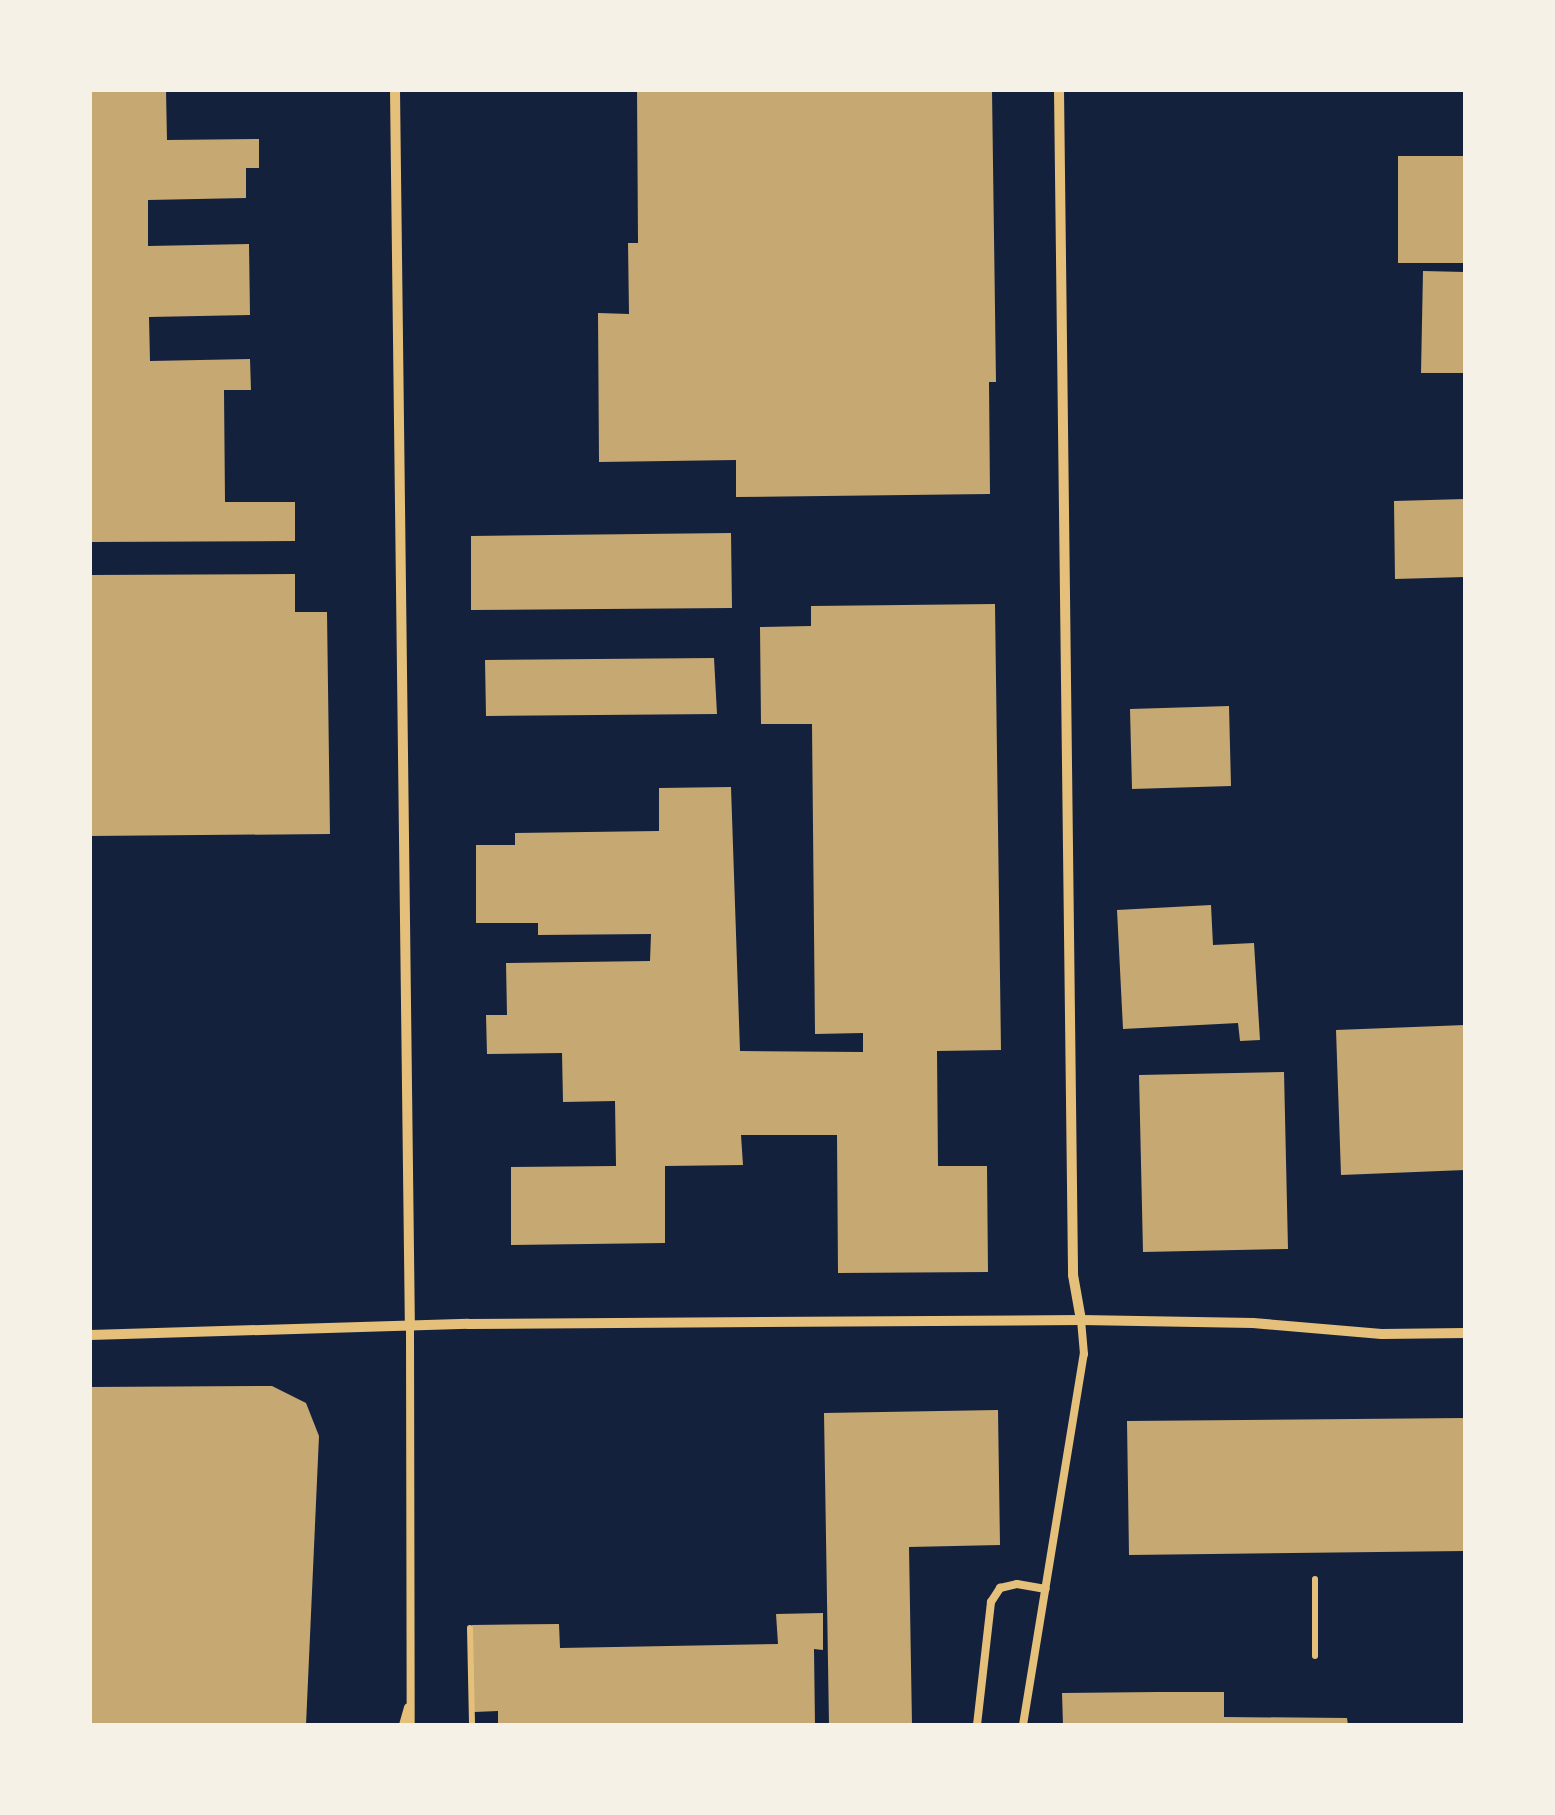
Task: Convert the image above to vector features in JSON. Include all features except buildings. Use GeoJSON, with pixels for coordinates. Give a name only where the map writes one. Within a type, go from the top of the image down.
{"type":"FeatureCollection","features":[{"type":"Feature","properties":{"kind":"street"},"geometry":{"type":"LineString","coordinates":[[395,90],[410,1328]]}},
{"type":"Feature","properties":{"kind":"street"},"geometry":{"type":"LineString","coordinates":[[1059,90],[1073,1276],[1082,1320]]}},
{"type":"Feature","properties":{"kind":"street"},"geometry":{"type":"LineString","coordinates":[[90,1335],[1082,1320],[1253,1323],[1382,1334],[1465,1333]]}},
{"type":"Feature","properties":{"kind":"lane"},"geometry":{"type":"LineString","coordinates":[[1023,1725],[1084,1354],[1082,1320]]}},
{"type":"Feature","properties":{"kind":"lane"},"geometry":{"type":"LineString","coordinates":[[410,1328],[411,1725]]}},
{"type":"Feature","properties":{"kind":"lane"},"geometry":{"type":"LineString","coordinates":[[977,1725],[991,1602],[1000,1588],[1017,1584],[1046,1589]]}},
{"type":"Feature","properties":{"kind":"lane"},"geometry":{"type":"LineString","coordinates":[[403,1725],[409,1704]]}},
{"type":"Feature","properties":{"kind":"path"},"geometry":{"type":"LineString","coordinates":[[1315,1579],[1315,1656]]}},
{"type":"Feature","properties":{"kind":"path"},"geometry":{"type":"LineString","coordinates":[[470,1628],[472,1725]]}}]}
